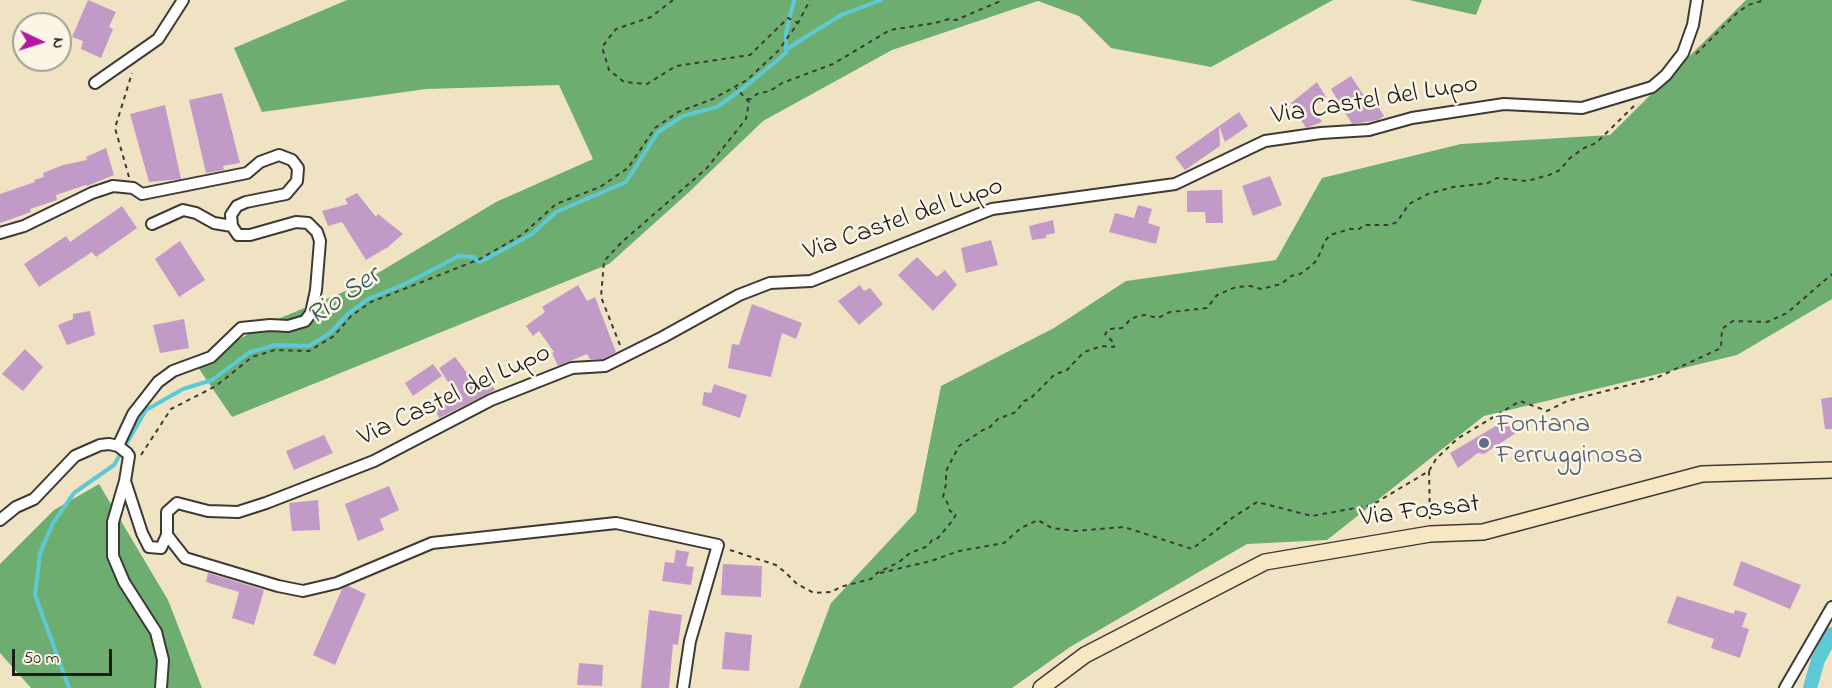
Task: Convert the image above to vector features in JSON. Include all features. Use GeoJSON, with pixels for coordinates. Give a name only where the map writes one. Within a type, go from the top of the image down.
{"type":"FeatureCollection","features":[{"type":"Feature","properties":{"kind":"street"},"geometry":{"type":"LineString","coordinates":[[95,83],[158,39],[183,0]]}},
{"type":"Feature","properties":{"kind":"street","name":"Via Castel del Lupo"},"geometry":{"type":"LineString","coordinates":[[167,535],[167,512],[177,503],[208,511],[238,512],[266,503],[374,460],[491,400],[572,368],[605,366],[739,295],[770,282],[811,281],[992,208],[1175,184],[1265,141],[1321,133],[1375,129],[1412,118],[1504,105],[1582,108],[1652,87],[1666,75],[1683,53],[1693,25],[1697,0]]}},
{"type":"Feature","properties":{"kind":"street"},"geometry":{"type":"LineString","coordinates":[[0,233],[24,226],[92,193],[113,186],[133,188],[142,195],[247,173],[260,162],[279,155],[292,160],[298,168],[297,181],[286,194],[246,202],[237,206],[231,215],[232,226],[238,234],[250,235],[296,222],[308,224],[317,232],[320,241],[316,290],[310,313],[305,321],[288,326],[241,328],[211,357],[173,371],[158,382],[133,414],[122,449]]}},
{"type":"Feature","properties":{"kind":"street"},"geometry":{"type":"LineString","coordinates":[[152,224],[183,210],[196,213],[214,223],[232,226]]}},
{"type":"Feature","properties":{"kind":"street"},"geometry":{"type":"LineString","coordinates":[[0,520],[16,507],[34,499],[75,456],[100,445],[109,444],[122,449],[129,456],[113,522],[113,556],[124,582],[156,632],[163,660],[161,688]]}},
{"type":"Feature","properties":{"kind":"street","name":"Via Fossat"},"geometry":{"type":"LineString","coordinates":[[1041,688],[1085,655],[1265,562],[1430,534],[1483,532],[1702,474],[1832,470]]}},
{"type":"Feature","properties":{"kind":"street"},"geometry":{"type":"LineString","coordinates":[[124,481],[149,547],[161,548],[167,535],[184,558],[278,586],[303,591],[337,583],[432,543],[616,523],[718,545],[690,641],[683,688]]}},
{"type":"Feature","properties":{"kind":"street"},"geometry":{"type":"LineString","coordinates":[[1785,688],[1832,607]]}},
{"type":"Feature","properties":{"kind":"path"},"geometry":{"type":"LineString","coordinates":[[673,0],[651,17],[616,29],[602,47],[609,70],[624,82],[647,84],[676,66],[750,55],[788,18],[798,23]]}},
{"type":"Feature","properties":{"kind":"path"},"geometry":{"type":"LineString","coordinates":[[140,458],[171,409],[216,386],[252,357],[274,350],[309,351],[334,336],[351,316],[371,302],[480,259],[523,234],[556,204],[600,187],[628,168],[655,128],[678,112],[736,89],[778,51],[798,23],[810,0]]}},
{"type":"Feature","properties":{"kind":"path"},"geometry":{"type":"LineString","coordinates":[[745,98],[751,99],[782,83],[833,64],[890,30],[949,19],[956,20],[1003,0]]}},
{"type":"Feature","properties":{"kind":"path"},"geometry":{"type":"LineString","coordinates":[[1693,58],[1736,14],[1748,5],[1765,0]]}},
{"type":"Feature","properties":{"kind":"path"},"geometry":{"type":"LineString","coordinates":[[133,188],[115,128],[135,67]]}},
{"type":"Feature","properties":{"kind":"path"},"geometry":{"type":"LineString","coordinates":[[718,545],[776,565],[797,584],[814,593],[832,592],[840,587],[871,579],[910,553],[928,546],[953,520],[956,514],[950,511],[943,497],[946,471],[958,446],[990,427],[998,418],[1016,412],[1024,400],[1030,399],[1055,374],[1066,371],[1084,352],[1102,346],[1114,347],[1114,343],[1105,334],[1109,329],[1122,328],[1138,316],[1158,318],[1170,312],[1207,308],[1217,295],[1236,287],[1250,286],[1261,289],[1281,284],[1311,266],[1317,260],[1325,241],[1330,236],[1350,229],[1359,229],[1364,225],[1390,225],[1397,222],[1409,204],[1428,194],[1453,187],[1488,183],[1497,178],[1527,181],[1549,175],[1560,170],[1570,158],[1609,131],[1652,87]]}},
{"type":"Feature","properties":{"kind":"path"},"geometry":{"type":"LineString","coordinates":[[624,356],[602,297],[604,261],[622,242],[707,168],[746,118],[749,102],[736,89]]}},
{"type":"Feature","properties":{"kind":"path"},"geometry":{"type":"LineString","coordinates":[[877,573],[931,561],[959,551],[1004,543],[1021,528],[1038,520],[1052,528],[1076,531],[1124,527],[1192,549],[1257,502],[1312,516],[1372,505],[1429,471],[1436,459],[1457,439],[1520,401],[1547,411],[1567,402],[1656,378],[1721,348],[1722,329],[1733,321],[1767,322],[1787,313],[1832,274]]}},
{"type":"Feature","properties":{"kind":"path"},"geometry":{"type":"LineString","coordinates":[[1429,471],[1430,534]]}},
{"type":"Feature","properties":{"kind":"green space"},"geometry":{"type":"Polygon","coordinates":[[[347,0],[1333,0],[1211,67],[1111,48],[1079,16],[1038,1],[892,50],[763,121],[609,264],[232,417],[195,363],[273,321],[353,288],[496,202],[593,159],[559,85],[426,89],[262,112],[234,48],[347,0]]]}},
{"type":"Feature","properties":{"kind":"green space"},"geometry":{"type":"Polygon","coordinates":[[[1409,0],[1482,0],[1476,15],[1409,0]]]}},
{"type":"Feature","properties":{"kind":"green space"},"geometry":{"type":"Polygon","coordinates":[[[1746,0],[1832,0],[1832,299],[1737,355],[1484,416],[1327,540],[1247,544],[1070,647],[1012,688],[799,688],[831,603],[916,512],[941,386],[1054,328],[1126,281],[1276,260],[1322,178],[1461,144],[1610,135],[1746,0]]]}},
{"type":"Feature","properties":{"kind":"green space"},"geometry":{"type":"Polygon","coordinates":[[[99,484],[168,600],[202,688],[31,688],[0,653],[0,564],[54,510],[99,484]]]}},
{"type":"Feature","properties":{"kind":"building"},"geometry":{"type":"Polygon","coordinates":[[[88,0],[116,12],[109,27],[113,29],[101,58],[81,49],[83,41],[72,37],[88,0]]]}},
{"type":"Feature","properties":{"kind":"building"},"geometry":{"type":"Polygon","coordinates":[[[1351,76],[1366,99],[1371,95],[1384,116],[1378,120],[1352,124],[1331,89],[1351,76]]]}},
{"type":"Feature","properties":{"kind":"building"},"geometry":{"type":"Polygon","coordinates":[[[1317,82],[1326,97],[1313,107],[1322,122],[1306,128],[1291,103],[1317,82]]]}},
{"type":"Feature","properties":{"kind":"building"},"geometry":{"type":"Polygon","coordinates":[[[222,93],[240,163],[223,166],[224,170],[206,173],[189,100],[222,93]]]}},
{"type":"Feature","properties":{"kind":"building"},"geometry":{"type":"Polygon","coordinates":[[[165,105],[181,179],[149,182],[130,114],[165,105]]]}},
{"type":"Feature","properties":{"kind":"building"},"geometry":{"type":"Polygon","coordinates":[[[1239,112],[1248,126],[1225,142],[1219,126],[1239,112]]]}},
{"type":"Feature","properties":{"kind":"building"},"geometry":{"type":"Polygon","coordinates":[[[1219,126],[1220,146],[1185,170],[1175,157],[1219,126]]]}},
{"type":"Feature","properties":{"kind":"building"},"geometry":{"type":"Polygon","coordinates":[[[106,148],[114,175],[56,195],[57,200],[0,223],[0,194],[35,182],[34,180],[44,177],[43,173],[63,165],[87,160],[86,157],[106,148]]]}},
{"type":"Feature","properties":{"kind":"building"},"geometry":{"type":"Polygon","coordinates":[[[1270,176],[1282,205],[1253,216],[1242,186],[1270,176]]]}},
{"type":"Feature","properties":{"kind":"building"},"geometry":{"type":"Polygon","coordinates":[[[1222,190],[1223,223],[1206,223],[1205,212],[1187,212],[1187,191],[1222,190]]]}},
{"type":"Feature","properties":{"kind":"building"},"geometry":{"type":"Polygon","coordinates":[[[357,193],[376,217],[378,214],[403,234],[388,247],[366,260],[342,222],[328,226],[322,211],[348,204],[345,199],[357,193]]]}},
{"type":"Feature","properties":{"kind":"building"},"geometry":{"type":"Polygon","coordinates":[[[1138,205],[1152,209],[1148,223],[1160,227],[1156,244],[1109,232],[1115,213],[1134,218],[1138,205]]]}},
{"type":"Feature","properties":{"kind":"building"},"geometry":{"type":"Polygon","coordinates":[[[122,206],[137,228],[96,257],[92,252],[39,287],[24,264],[66,236],[70,242],[122,206]]]}},
{"type":"Feature","properties":{"kind":"building"},"geometry":{"type":"Polygon","coordinates":[[[1053,220],[1055,233],[1046,235],[1046,238],[1032,240],[1029,226],[1053,220]]]}},
{"type":"Feature","properties":{"kind":"building"},"geometry":{"type":"Polygon","coordinates":[[[991,240],[998,265],[966,273],[961,248],[991,240]]]}},
{"type":"Feature","properties":{"kind":"building"},"geometry":{"type":"Polygon","coordinates":[[[180,241],[205,280],[179,297],[155,259],[180,241]]]}},
{"type":"Feature","properties":{"kind":"building"},"geometry":{"type":"Polygon","coordinates":[[[917,257],[937,277],[945,270],[957,285],[933,311],[898,275],[917,257]]]}},
{"type":"Feature","properties":{"kind":"building"},"geometry":{"type":"Polygon","coordinates":[[[578,285],[587,301],[595,297],[616,352],[603,359],[590,359],[587,354],[558,366],[552,353],[554,352],[539,331],[533,336],[526,326],[545,312],[542,307],[578,285]]]}},
{"type":"Feature","properties":{"kind":"building"},"geometry":{"type":"Polygon","coordinates":[[[860,285],[864,291],[870,288],[883,304],[859,325],[838,301],[860,285]]]}},
{"type":"Feature","properties":{"kind":"building"},"geometry":{"type":"Polygon","coordinates":[[[752,304],[802,323],[796,339],[782,333],[771,377],[728,368],[732,344],[739,345],[752,304]]]}},
{"type":"Feature","properties":{"kind":"building"},"geometry":{"type":"Polygon","coordinates":[[[90,311],[95,335],[67,345],[58,325],[73,319],[73,314],[90,311]]]}},
{"type":"Feature","properties":{"kind":"building"},"geometry":{"type":"Polygon","coordinates":[[[184,319],[189,348],[160,353],[153,325],[184,319]]]}},
{"type":"Feature","properties":{"kind":"building"},"geometry":{"type":"Polygon","coordinates":[[[25,349],[43,367],[23,391],[2,374],[25,349]]]}},
{"type":"Feature","properties":{"kind":"building"},"geometry":{"type":"Polygon","coordinates":[[[455,357],[473,381],[485,374],[495,390],[439,418],[434,407],[455,393],[439,368],[455,357]]]}},
{"type":"Feature","properties":{"kind":"building"},"geometry":{"type":"Polygon","coordinates":[[[433,364],[442,376],[413,396],[405,383],[433,364]]]}},
{"type":"Feature","properties":{"kind":"building"},"geometry":{"type":"Polygon","coordinates":[[[714,384],[747,395],[740,418],[702,405],[704,392],[711,393],[714,384]]]}},
{"type":"Feature","properties":{"kind":"building"},"geometry":{"type":"Polygon","coordinates":[[[1832,397],[1832,429],[1825,429],[1821,399],[1832,397]]]}},
{"type":"Feature","properties":{"kind":"building","name":"Fontana Ferrugginosa"},"geometry":{"type":"Polygon","coordinates":[[[1506,420],[1516,433],[1484,454],[1478,453],[1458,468],[1450,453],[1506,420]]]}},
{"type":"Feature","properties":{"kind":"building"},"geometry":{"type":"Polygon","coordinates":[[[324,435],[333,453],[294,470],[286,451],[324,435]]]}},
{"type":"Feature","properties":{"kind":"building"},"geometry":{"type":"Polygon","coordinates":[[[389,486],[399,510],[380,519],[384,530],[358,541],[345,504],[389,486]]]}},
{"type":"Feature","properties":{"kind":"building"},"geometry":{"type":"Polygon","coordinates":[[[318,500],[320,530],[292,531],[289,503],[318,500]]]}},
{"type":"Feature","properties":{"kind":"building"},"geometry":{"type":"Polygon","coordinates":[[[676,550],[689,552],[686,566],[694,567],[691,585],[662,581],[665,562],[674,563],[676,550]]]}},
{"type":"Feature","properties":{"kind":"building"},"geometry":{"type":"Polygon","coordinates":[[[1741,561],[1801,585],[1790,609],[1733,585],[1741,561]]]}},
{"type":"Feature","properties":{"kind":"building"},"geometry":{"type":"Polygon","coordinates":[[[723,564],[762,566],[761,597],[721,595],[723,564]]]}},
{"type":"Feature","properties":{"kind":"building"},"geometry":{"type":"Polygon","coordinates":[[[208,573],[264,590],[254,625],[232,618],[239,592],[206,582],[208,573]]]}},
{"type":"Feature","properties":{"kind":"building"},"geometry":{"type":"Polygon","coordinates":[[[348,586],[366,594],[335,665],[313,655],[342,589],[348,586]]]}},
{"type":"Feature","properties":{"kind":"building"},"geometry":{"type":"Polygon","coordinates":[[[1677,596],[1734,614],[1735,610],[1747,613],[1742,627],[1749,629],[1740,658],[1711,648],[1714,639],[1667,623],[1677,596]]]}},
{"type":"Feature","properties":{"kind":"building"},"geometry":{"type":"Polygon","coordinates":[[[649,610],[682,615],[678,645],[673,644],[669,688],[641,688],[649,610]]]}},
{"type":"Feature","properties":{"kind":"building"},"geometry":{"type":"Polygon","coordinates":[[[725,632],[752,635],[749,671],[722,669],[725,632]]]}},
{"type":"Feature","properties":{"kind":"building"},"geometry":{"type":"Polygon","coordinates":[[[579,663],[603,665],[602,686],[577,685],[579,663]]]}},
{"type":"Feature","properties":{"kind":"waterway","name":"Rio Ser"},"geometry":{"type":"LineString","coordinates":[[69,688],[35,595],[40,553],[53,523],[74,493],[114,465],[146,410],[183,389],[212,380],[250,352],[276,345],[309,346],[330,333],[348,314],[368,299],[405,284],[459,256],[473,257],[480,262],[532,234],[556,212],[626,182],[658,132],[683,116],[717,107],[786,53],[786,33],[794,0]]}},
{"type":"Feature","properties":{"kind":"waterway","name":"Rio Ser"},"geometry":{"type":"LineString","coordinates":[[787,49],[841,15],[881,0]]}},
{"type":"Feature","properties":{"kind":"waterway"},"geometry":{"type":"LineString","coordinates":[[1810,688],[1818,660],[1832,634]]}},
{"type":"Feature","properties":{"kind":"place","name":"Fontana Ferrugginosa"},"geometry":{"type":"Point","coordinates":[1484,443]}}]}
